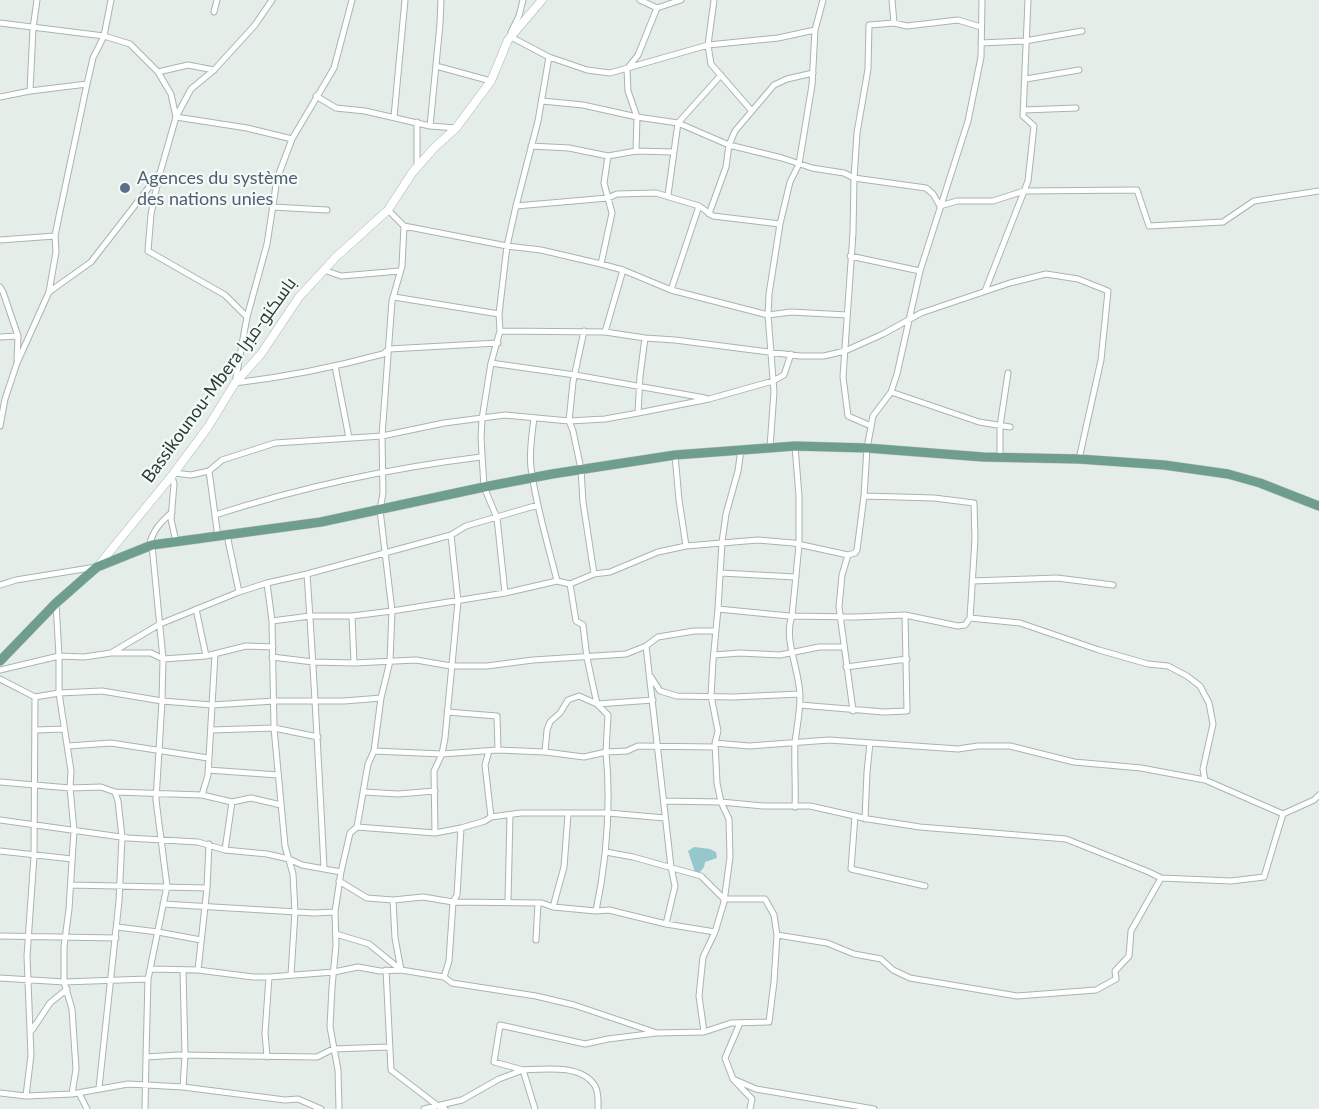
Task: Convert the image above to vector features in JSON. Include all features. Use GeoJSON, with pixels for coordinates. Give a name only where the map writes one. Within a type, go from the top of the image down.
{"type":"FeatureCollection","features":[{"type":"Feature","properties":{"kind":"main road"},"geometry":{"type":"LineString","coordinates":[[97,567],[151,546],[321,522],[581,469],[675,455],[770,447],[867,448],[1000,458],[1080,459],[1164,465],[1228,474],[1260,483],[1319,506]]}},
{"type":"Feature","properties":{"kind":"main road","name":"Bassikounou-Mbera باسكنو-مبرا"},"geometry":{"type":"LineString","coordinates":[[0,661],[56,603],[97,567]]}},
{"type":"Feature","properties":{"kind":"street"},"geometry":{"type":"LineString","coordinates":[[30,91],[33,27],[38,0]]}},
{"type":"Feature","properties":{"kind":"street"},"geometry":{"type":"LineString","coordinates":[[0,426],[2,399],[49,292],[56,252],[55,236],[87,84],[93,58],[104,36],[111,0]]}},
{"type":"Feature","properties":{"kind":"street"},"geometry":{"type":"LineString","coordinates":[[214,12],[217,0]]}},
{"type":"Feature","properties":{"kind":"street"},"geometry":{"type":"LineString","coordinates":[[248,317],[225,295],[148,251],[151,214],[176,117],[191,89],[214,70],[255,25],[272,0]]}},
{"type":"Feature","properties":{"kind":"street"},"geometry":{"type":"LineString","coordinates":[[352,0],[334,68],[292,139],[277,179],[267,244],[248,317],[235,383],[335,366],[383,354],[389,350],[498,344]]}},
{"type":"Feature","properties":{"kind":"street"},"geometry":{"type":"LineString","coordinates":[[394,117],[405,0]]}},
{"type":"Feature","properties":{"kind":"street"},"geometry":{"type":"LineString","coordinates":[[430,126],[441,0]]}},
{"type":"Feature","properties":{"kind":"street"},"geometry":{"type":"LineString","coordinates":[[523,0],[509,38],[549,57],[610,74],[708,45],[778,38],[815,30]]}},
{"type":"Feature","properties":{"kind":"street","name":"Bassikounou-Mbera باسكنو-مبرا"},"geometry":{"type":"LineString","coordinates":[[97,567],[208,427],[235,383],[261,354],[298,297],[388,210],[417,167],[456,128],[491,81],[509,38],[542,0]]}},
{"type":"Feature","properties":{"kind":"street"},"geometry":{"type":"LineString","coordinates":[[640,0],[657,8],[681,0]]}},
{"type":"Feature","properties":{"kind":"street"},"geometry":{"type":"LineString","coordinates":[[714,0],[708,45],[711,64],[751,110]]}},
{"type":"Feature","properties":{"kind":"street"},"geometry":{"type":"LineString","coordinates":[[770,447],[774,403],[768,315],[780,224],[790,182],[799,164],[813,73],[815,30],[823,0]]}},
{"type":"Feature","properties":{"kind":"street"},"geometry":{"type":"LineString","coordinates":[[892,0],[894,23]]}},
{"type":"Feature","properties":{"kind":"street"},"geometry":{"type":"LineString","coordinates":[[272,621],[310,616],[352,616],[506,593],[557,581],[570,584],[594,574],[610,572],[658,552],[686,546],[758,540],[799,545],[848,555],[857,550],[867,448],[873,416],[891,392],[920,271],[968,121],[981,57],[982,0]]}},
{"type":"Feature","properties":{"kind":"street"},"geometry":{"type":"LineString","coordinates":[[986,291],[1028,181],[1034,126],[1023,116],[1028,0]]}},
{"type":"Feature","properties":{"kind":"street"},"geometry":{"type":"LineString","coordinates":[[636,151],[637,117],[628,91],[627,69],[638,56],[657,8]]}},
{"type":"Feature","properties":{"kind":"street"},"geometry":{"type":"LineString","coordinates":[[871,426],[848,416],[843,377],[857,133],[868,69],[869,25],[894,23],[907,26],[958,20],[981,27]]}},
{"type":"Feature","properties":{"kind":"street"},"geometry":{"type":"LineString","coordinates":[[0,23],[104,36],[130,44],[158,72],[171,94],[176,117]]}},
{"type":"Feature","properties":{"kind":"street"},"geometry":{"type":"LineString","coordinates":[[981,43],[1025,40],[1082,31]]}},
{"type":"Feature","properties":{"kind":"street"},"geometry":{"type":"LineString","coordinates":[[506,593],[497,518],[484,487],[481,457],[482,419],[491,363],[500,331],[499,314],[507,246],[538,121],[549,57]]}},
{"type":"Feature","properties":{"kind":"street"},"geometry":{"type":"LineString","coordinates":[[158,72],[188,64],[214,70]]}},
{"type":"Feature","properties":{"kind":"street"},"geometry":{"type":"LineString","coordinates":[[436,66],[491,81]]}},
{"type":"Feature","properties":{"kind":"street"},"geometry":{"type":"LineString","coordinates":[[1026,79],[1079,70]]}},
{"type":"Feature","properties":{"kind":"street"},"geometry":{"type":"LineString","coordinates":[[709,214],[726,167],[729,145],[735,131],[774,85],[787,79],[813,73]]}},
{"type":"Feature","properties":{"kind":"street"},"geometry":{"type":"LineString","coordinates":[[668,195],[678,123],[721,75]]}},
{"type":"Feature","properties":{"kind":"street"},"geometry":{"type":"LineString","coordinates":[[0,97],[87,84]]}},
{"type":"Feature","properties":{"kind":"street"},"geometry":{"type":"LineString","coordinates":[[316,96],[336,108],[365,111],[430,126],[456,128]]}},
{"type":"Feature","properties":{"kind":"street"},"geometry":{"type":"LineString","coordinates":[[542,101],[583,105],[678,123],[729,145],[812,168],[854,178],[926,188],[933,194],[940,206]]}},
{"type":"Feature","properties":{"kind":"street"},"geometry":{"type":"LineString","coordinates":[[1024,110],[1077,108]]}},
{"type":"Feature","properties":{"kind":"street"},"geometry":{"type":"LineString","coordinates":[[176,117],[247,128],[292,139]]}},
{"type":"Feature","properties":{"kind":"street"},"geometry":{"type":"LineString","coordinates":[[417,122],[417,167]]}},
{"type":"Feature","properties":{"kind":"street"},"geometry":{"type":"LineString","coordinates":[[531,146],[569,148],[608,156],[636,151],[673,152]]}},
{"type":"Feature","properties":{"kind":"street"},"geometry":{"type":"LineString","coordinates":[[601,264],[612,213],[604,183],[608,156]]}},
{"type":"Feature","properties":{"kind":"street"},"geometry":{"type":"LineString","coordinates":[[49,292],[91,262],[160,173]]}},
{"type":"Feature","properties":{"kind":"street"},"geometry":{"type":"LineString","coordinates":[[940,206],[957,201],[993,201],[1024,191],[1137,190],[1149,226],[1223,222],[1254,201],[1319,191]]}},
{"type":"Feature","properties":{"kind":"street"},"geometry":{"type":"LineString","coordinates":[[516,206],[608,198],[617,194],[656,193],[699,206],[713,216],[780,224]]}},
{"type":"Feature","properties":{"kind":"street"},"geometry":{"type":"LineString","coordinates":[[671,290],[699,206]]}},
{"type":"Feature","properties":{"kind":"street"},"geometry":{"type":"LineString","coordinates":[[272,207],[327,210]]}},
{"type":"Feature","properties":{"kind":"street"},"geometry":{"type":"LineString","coordinates":[[388,210],[404,226],[507,246],[541,250],[601,264],[623,270],[671,290],[768,315],[791,312],[847,315]]}},
{"type":"Feature","properties":{"kind":"street"},"geometry":{"type":"LineString","coordinates":[[339,1109],[338,1070],[333,1049],[331,1018],[336,934],[334,912],[350,833],[357,827],[390,661],[392,611],[380,510],[383,473],[382,436],[394,297],[400,271],[404,226]]}},
{"type":"Feature","properties":{"kind":"street"},"geometry":{"type":"LineString","coordinates":[[0,240],[55,236]]}},
{"type":"Feature","properties":{"kind":"street"},"geometry":{"type":"LineString","coordinates":[[850,256],[920,271]]}},
{"type":"Feature","properties":{"kind":"street"},"geometry":{"type":"LineString","coordinates":[[324,270],[341,276],[400,271]]}},
{"type":"Feature","properties":{"kind":"street"},"geometry":{"type":"LineString","coordinates":[[606,332],[623,270]]}},
{"type":"Feature","properties":{"kind":"street"},"geometry":{"type":"LineString","coordinates":[[500,331],[606,332],[813,357],[845,351],[883,334],[909,318],[1010,283],[1046,274],[1078,279],[1108,291],[1101,360],[1080,459]]}},
{"type":"Feature","properties":{"kind":"street"},"geometry":{"type":"LineString","coordinates":[[1,291],[18,336],[17,363]]}},
{"type":"Feature","properties":{"kind":"street"},"geometry":{"type":"LineString","coordinates":[[394,297],[499,314]]}},
{"type":"Feature","properties":{"kind":"street"},"geometry":{"type":"LineString","coordinates":[[584,331],[569,406],[569,421],[581,469],[583,501],[594,574]]}},
{"type":"Feature","properties":{"kind":"street"},"geometry":{"type":"LineString","coordinates":[[0,337],[18,336]]}},
{"type":"Feature","properties":{"kind":"street"},"geometry":{"type":"LineString","coordinates":[[639,413],[639,387],[645,338]]}},
{"type":"Feature","properties":{"kind":"street"},"geometry":{"type":"LineString","coordinates":[[176,542],[172,512],[173,474],[191,475],[209,471],[222,460],[275,443],[382,436],[444,423],[505,415],[569,421],[605,419],[639,413],[709,399],[773,381],[784,375],[791,354]]}},
{"type":"Feature","properties":{"kind":"street"},"geometry":{"type":"LineString","coordinates":[[491,363],[575,375],[709,399]]}},
{"type":"Feature","properties":{"kind":"street"},"geometry":{"type":"LineString","coordinates":[[335,366],[349,438]]}},
{"type":"Feature","properties":{"kind":"street"},"geometry":{"type":"LineString","coordinates":[[1000,458],[1000,426],[1008,373]]}},
{"type":"Feature","properties":{"kind":"street"},"geometry":{"type":"LineString","coordinates":[[891,392],[969,419],[1010,427]]}},
{"type":"Feature","properties":{"kind":"street"},"geometry":{"type":"LineString","coordinates":[[534,418],[530,446],[533,478],[557,581]]}},
{"type":"Feature","properties":{"kind":"street"},"geometry":{"type":"LineString","coordinates":[[795,446],[799,496],[799,545],[792,616],[789,624],[789,639],[800,694],[795,743],[795,807]]}},
{"type":"Feature","properties":{"kind":"street"},"geometry":{"type":"LineString","coordinates":[[704,1032],[699,996],[703,957],[715,932],[724,899],[730,857],[729,819],[721,802],[715,745],[718,732],[711,696],[722,542],[741,449]]}},
{"type":"Feature","properties":{"kind":"street"},"geometry":{"type":"LineString","coordinates":[[675,455],[686,546]]}},
{"type":"Feature","properties":{"kind":"street"},"geometry":{"type":"LineString","coordinates":[[215,515],[261,500],[422,464],[481,457]]}},
{"type":"Feature","properties":{"kind":"street"},"geometry":{"type":"LineString","coordinates":[[209,471],[215,515],[240,592]]}},
{"type":"Feature","properties":{"kind":"street"},"geometry":{"type":"LineString","coordinates":[[718,609],[792,616],[905,615],[958,626],[965,625],[970,618],[975,539],[974,503],[934,498],[864,496]]}},
{"type":"Feature","properties":{"kind":"street"},"geometry":{"type":"LineString","coordinates":[[111,652],[160,624],[240,592],[451,535],[466,526],[538,505]]}},
{"type":"Feature","properties":{"kind":"street"},"geometry":{"type":"LineString","coordinates":[[145,1109],[148,979],[167,886],[156,794],[163,659],[151,546],[152,534],[172,512]]}},
{"type":"Feature","properties":{"kind":"street"},"geometry":{"type":"LineString","coordinates":[[435,833],[434,771],[442,754],[458,601],[451,535]]}},
{"type":"Feature","properties":{"kind":"street"},"geometry":{"type":"LineString","coordinates":[[848,555],[838,597],[853,711]]}},
{"type":"Feature","properties":{"kind":"street"},"geometry":{"type":"LineString","coordinates":[[0,585],[16,580],[97,567]]}},
{"type":"Feature","properties":{"kind":"street"},"geometry":{"type":"LineString","coordinates":[[721,573],[795,577]]}},
{"type":"Feature","properties":{"kind":"street"},"geometry":{"type":"LineString","coordinates":[[307,574],[324,868]]}},
{"type":"Feature","properties":{"kind":"street"},"geometry":{"type":"LineString","coordinates":[[972,581],[1057,578],[1113,585]]}},
{"type":"Feature","properties":{"kind":"street"},"geometry":{"type":"LineString","coordinates":[[267,583],[272,621],[274,728],[278,775],[293,874],[295,912],[291,975]]}},
{"type":"Feature","properties":{"kind":"street"},"geometry":{"type":"LineString","coordinates":[[570,584],[576,621],[584,625],[587,658],[597,704]]}},
{"type":"Feature","properties":{"kind":"street"},"geometry":{"type":"LineString","coordinates":[[56,603],[59,693],[68,746],[74,830],[65,937],[64,982],[72,1009],[76,1069],[75,1093],[87,1109]]}},
{"type":"Feature","properties":{"kind":"street"},"geometry":{"type":"LineString","coordinates":[[196,609],[206,656]]}},
{"type":"Feature","properties":{"kind":"street"},"geometry":{"type":"LineString","coordinates":[[800,705],[853,711],[908,711],[905,615]]}},
{"type":"Feature","properties":{"kind":"street"},"geometry":{"type":"LineString","coordinates":[[352,616],[354,663]]}},
{"type":"Feature","properties":{"kind":"street"},"geometry":{"type":"LineString","coordinates":[[970,618],[1020,623],[1099,650],[1148,664],[1168,666],[1187,676],[1200,686],[1209,703],[1213,724],[1203,769],[1205,780]]}},
{"type":"Feature","properties":{"kind":"street"},"geometry":{"type":"LineString","coordinates":[[272,657],[313,662],[416,660],[451,666],[487,666],[534,660],[626,654],[646,646],[658,637],[694,631],[716,631]]}},
{"type":"Feature","properties":{"kind":"street"},"geometry":{"type":"LineString","coordinates":[[0,670],[59,656],[84,657],[111,652],[151,653],[163,659],[206,656],[246,646],[273,647]]}},
{"type":"Feature","properties":{"kind":"street"},"geometry":{"type":"LineString","coordinates":[[646,646],[675,886],[666,924]]}},
{"type":"Feature","properties":{"kind":"street"},"geometry":{"type":"LineString","coordinates":[[714,655],[740,652],[793,653],[819,647],[843,647]]}},
{"type":"Feature","properties":{"kind":"street"},"geometry":{"type":"LineString","coordinates":[[202,795],[208,770],[215,654]]}},
{"type":"Feature","properties":{"kind":"street"},"geometry":{"type":"LineString","coordinates":[[846,667],[907,659]]}},
{"type":"Feature","properties":{"kind":"street"},"geometry":{"type":"LineString","coordinates":[[650,676],[660,691],[677,696],[800,694]]}},
{"type":"Feature","properties":{"kind":"street"},"geometry":{"type":"LineString","coordinates":[[0,679],[35,698],[59,693],[102,691],[162,701],[212,705],[381,698]]}},
{"type":"Feature","properties":{"kind":"street"},"geometry":{"type":"LineString","coordinates":[[545,752],[550,722],[560,713],[568,700],[579,696],[597,704],[608,715],[606,752],[609,792],[606,852],[596,911]]}},
{"type":"Feature","properties":{"kind":"street"},"geometry":{"type":"LineString","coordinates":[[26,1096],[31,1055],[27,937],[34,856],[35,698]]}},
{"type":"Feature","properties":{"kind":"street"},"geometry":{"type":"LineString","coordinates":[[597,704],[653,700]]}},
{"type":"Feature","properties":{"kind":"street"},"geometry":{"type":"LineString","coordinates":[[447,712],[497,716],[498,750]]}},
{"type":"Feature","properties":{"kind":"street"},"geometry":{"type":"LineString","coordinates":[[211,730],[274,728],[318,737]]}},
{"type":"Feature","properties":{"kind":"street"},"geometry":{"type":"LineString","coordinates":[[36,730],[64,729]]}},
{"type":"Feature","properties":{"kind":"street"},"geometry":{"type":"LineString","coordinates":[[374,750],[442,754],[498,750],[545,752],[584,757],[606,752],[627,751],[638,746],[749,746],[829,740],[958,749],[978,746],[1010,746],[1074,762],[1141,768],[1205,780],[1283,814],[1314,800],[1319,795]]}},
{"type":"Feature","properties":{"kind":"street"},"geometry":{"type":"LineString","coordinates":[[68,746],[111,743],[208,758]]}},
{"type":"Feature","properties":{"kind":"street"},"geometry":{"type":"LineString","coordinates":[[866,819],[870,743]]}},
{"type":"Feature","properties":{"kind":"street"},"geometry":{"type":"LineString","coordinates":[[489,751],[485,765],[491,817]]}},
{"type":"Feature","properties":{"kind":"street"},"geometry":{"type":"LineString","coordinates":[[208,770],[278,775]]}},
{"type":"Feature","properties":{"kind":"street"},"geometry":{"type":"LineString","coordinates":[[0,782],[70,788],[101,787],[115,792],[202,795],[232,802],[251,798],[281,805]]}},
{"type":"Feature","properties":{"kind":"street"},"geometry":{"type":"LineString","coordinates":[[364,792],[398,794],[435,791]]}},
{"type":"Feature","properties":{"kind":"street"},"geometry":{"type":"LineString","coordinates":[[99,1088],[120,886],[122,837],[115,792]]}},
{"type":"Feature","properties":{"kind":"street"},"geometry":{"type":"LineString","coordinates":[[664,801],[810,806],[866,819],[920,827],[1066,839],[1161,878],[1231,881],[1264,877],[1283,814]]}},
{"type":"Feature","properties":{"kind":"street"},"geometry":{"type":"LineString","coordinates":[[225,850],[232,802]]}},
{"type":"Feature","properties":{"kind":"street"},"geometry":{"type":"LineString","coordinates":[[357,827],[435,833],[462,828],[491,817],[521,813],[608,813],[665,818]]}},
{"type":"Feature","properties":{"kind":"street"},"geometry":{"type":"LineString","coordinates":[[553,907],[564,867],[568,814]]}},
{"type":"Feature","properties":{"kind":"street"},"geometry":{"type":"LineString","coordinates":[[508,902],[510,815]]}},
{"type":"Feature","properties":{"kind":"street"},"geometry":{"type":"LineString","coordinates":[[855,816],[851,869],[925,886]]}},
{"type":"Feature","properties":{"kind":"street"},"geometry":{"type":"LineString","coordinates":[[0,829],[2,820],[122,837],[209,844],[225,850],[267,854],[289,859],[302,865],[341,872]]}},
{"type":"Feature","properties":{"kind":"street"},"geometry":{"type":"LineString","coordinates":[[444,977],[449,961],[453,902],[457,895],[462,828]]}},
{"type":"Feature","properties":{"kind":"street"},"geometry":{"type":"LineString","coordinates":[[198,970],[207,888],[209,844]]}},
{"type":"Feature","properties":{"kind":"street"},"geometry":{"type":"LineString","coordinates":[[0,851],[72,859]]}},
{"type":"Feature","properties":{"kind":"street"},"geometry":{"type":"LineString","coordinates":[[598,1109],[598,1093],[594,1084],[587,1077],[571,1071],[523,1070],[494,1062],[500,1025],[585,1044],[608,1038],[656,1033],[704,1032],[731,1023],[768,1022],[774,982],[777,936],[774,915],[765,899],[724,899],[701,876],[606,852]]}},
{"type":"Feature","properties":{"kind":"street"},"geometry":{"type":"LineString","coordinates":[[777,936],[827,943],[854,954],[881,959],[893,970],[910,978],[941,984],[1017,996],[1096,990],[1116,979],[1115,971],[1129,956],[1131,931],[1161,878]]}},
{"type":"Feature","properties":{"kind":"street"},"geometry":{"type":"LineString","coordinates":[[339,881],[367,898],[393,900],[423,897],[453,902],[538,903],[553,907],[618,912],[666,924],[715,932]]}},
{"type":"Feature","properties":{"kind":"street"},"geometry":{"type":"LineString","coordinates":[[71,885],[207,888]]}},
{"type":"Feature","properties":{"kind":"street"},"geometry":{"type":"LineString","coordinates":[[393,900],[395,938],[401,970]]}},
{"type":"Feature","properties":{"kind":"street"},"geometry":{"type":"LineString","coordinates":[[536,940],[538,903]]}},
{"type":"Feature","properties":{"kind":"street"},"geometry":{"type":"LineString","coordinates":[[164,904],[204,908],[334,912]]}},
{"type":"Feature","properties":{"kind":"street"},"geometry":{"type":"LineString","coordinates":[[117,927],[201,940]]}},
{"type":"Feature","properties":{"kind":"street"},"geometry":{"type":"LineString","coordinates":[[336,934],[369,944],[401,970]]}},
{"type":"Feature","properties":{"kind":"street"},"geometry":{"type":"LineString","coordinates":[[0,936],[116,938]]}},
{"type":"Feature","properties":{"kind":"street"},"geometry":{"type":"LineString","coordinates":[[150,969],[198,970],[269,977],[358,968],[401,970],[444,977],[452,983],[536,996],[574,1005],[656,1033]]}},
{"type":"Feature","properties":{"kind":"street"},"geometry":{"type":"LineString","coordinates":[[183,970],[185,1055],[183,1087]]}},
{"type":"Feature","properties":{"kind":"street"},"geometry":{"type":"LineString","coordinates":[[386,970],[388,1047],[391,1070],[445,1109]]}},
{"type":"Feature","properties":{"kind":"street"},"geometry":{"type":"LineString","coordinates":[[267,1057],[265,1033],[269,977]]}},
{"type":"Feature","properties":{"kind":"street"},"geometry":{"type":"LineString","coordinates":[[0,978],[64,982],[148,979]]}},
{"type":"Feature","properties":{"kind":"street"},"geometry":{"type":"LineString","coordinates":[[31,1032],[50,1003],[67,990]]}},
{"type":"Feature","properties":{"kind":"street"},"geometry":{"type":"LineString","coordinates":[[740,1023],[725,1058],[733,1079],[752,1099],[750,1109]]}},
{"type":"Feature","properties":{"kind":"street"},"geometry":{"type":"LineString","coordinates":[[146,1057],[185,1055],[317,1057],[333,1049],[388,1047]]}},
{"type":"Feature","properties":{"kind":"street"},"geometry":{"type":"LineString","coordinates":[[424,1109],[462,1100],[499,1079],[523,1070]]}},
{"type":"Feature","properties":{"kind":"street"},"geometry":{"type":"LineString","coordinates":[[523,1070],[535,1109]]}},
{"type":"Feature","properties":{"kind":"street"},"geometry":{"type":"LineString","coordinates":[[733,1079],[756,1089],[874,1109]]}},
{"type":"Feature","properties":{"kind":"street"},"geometry":{"type":"LineString","coordinates":[[0,1093],[26,1096],[75,1093],[128,1084],[183,1087],[285,1100],[298,1099],[321,1109]]}},
{"type":"Feature","properties":{"kind":"water"},"geometry":{"type":"Polygon","coordinates":[[[694,847],[716,852],[717,858],[705,862],[699,873],[695,872],[688,851],[694,847]]]}},
{"type":"Feature","properties":{"kind":"place","name":"Agences du système des nations unies"},"geometry":{"type":"Point","coordinates":[125,188]}}]}
